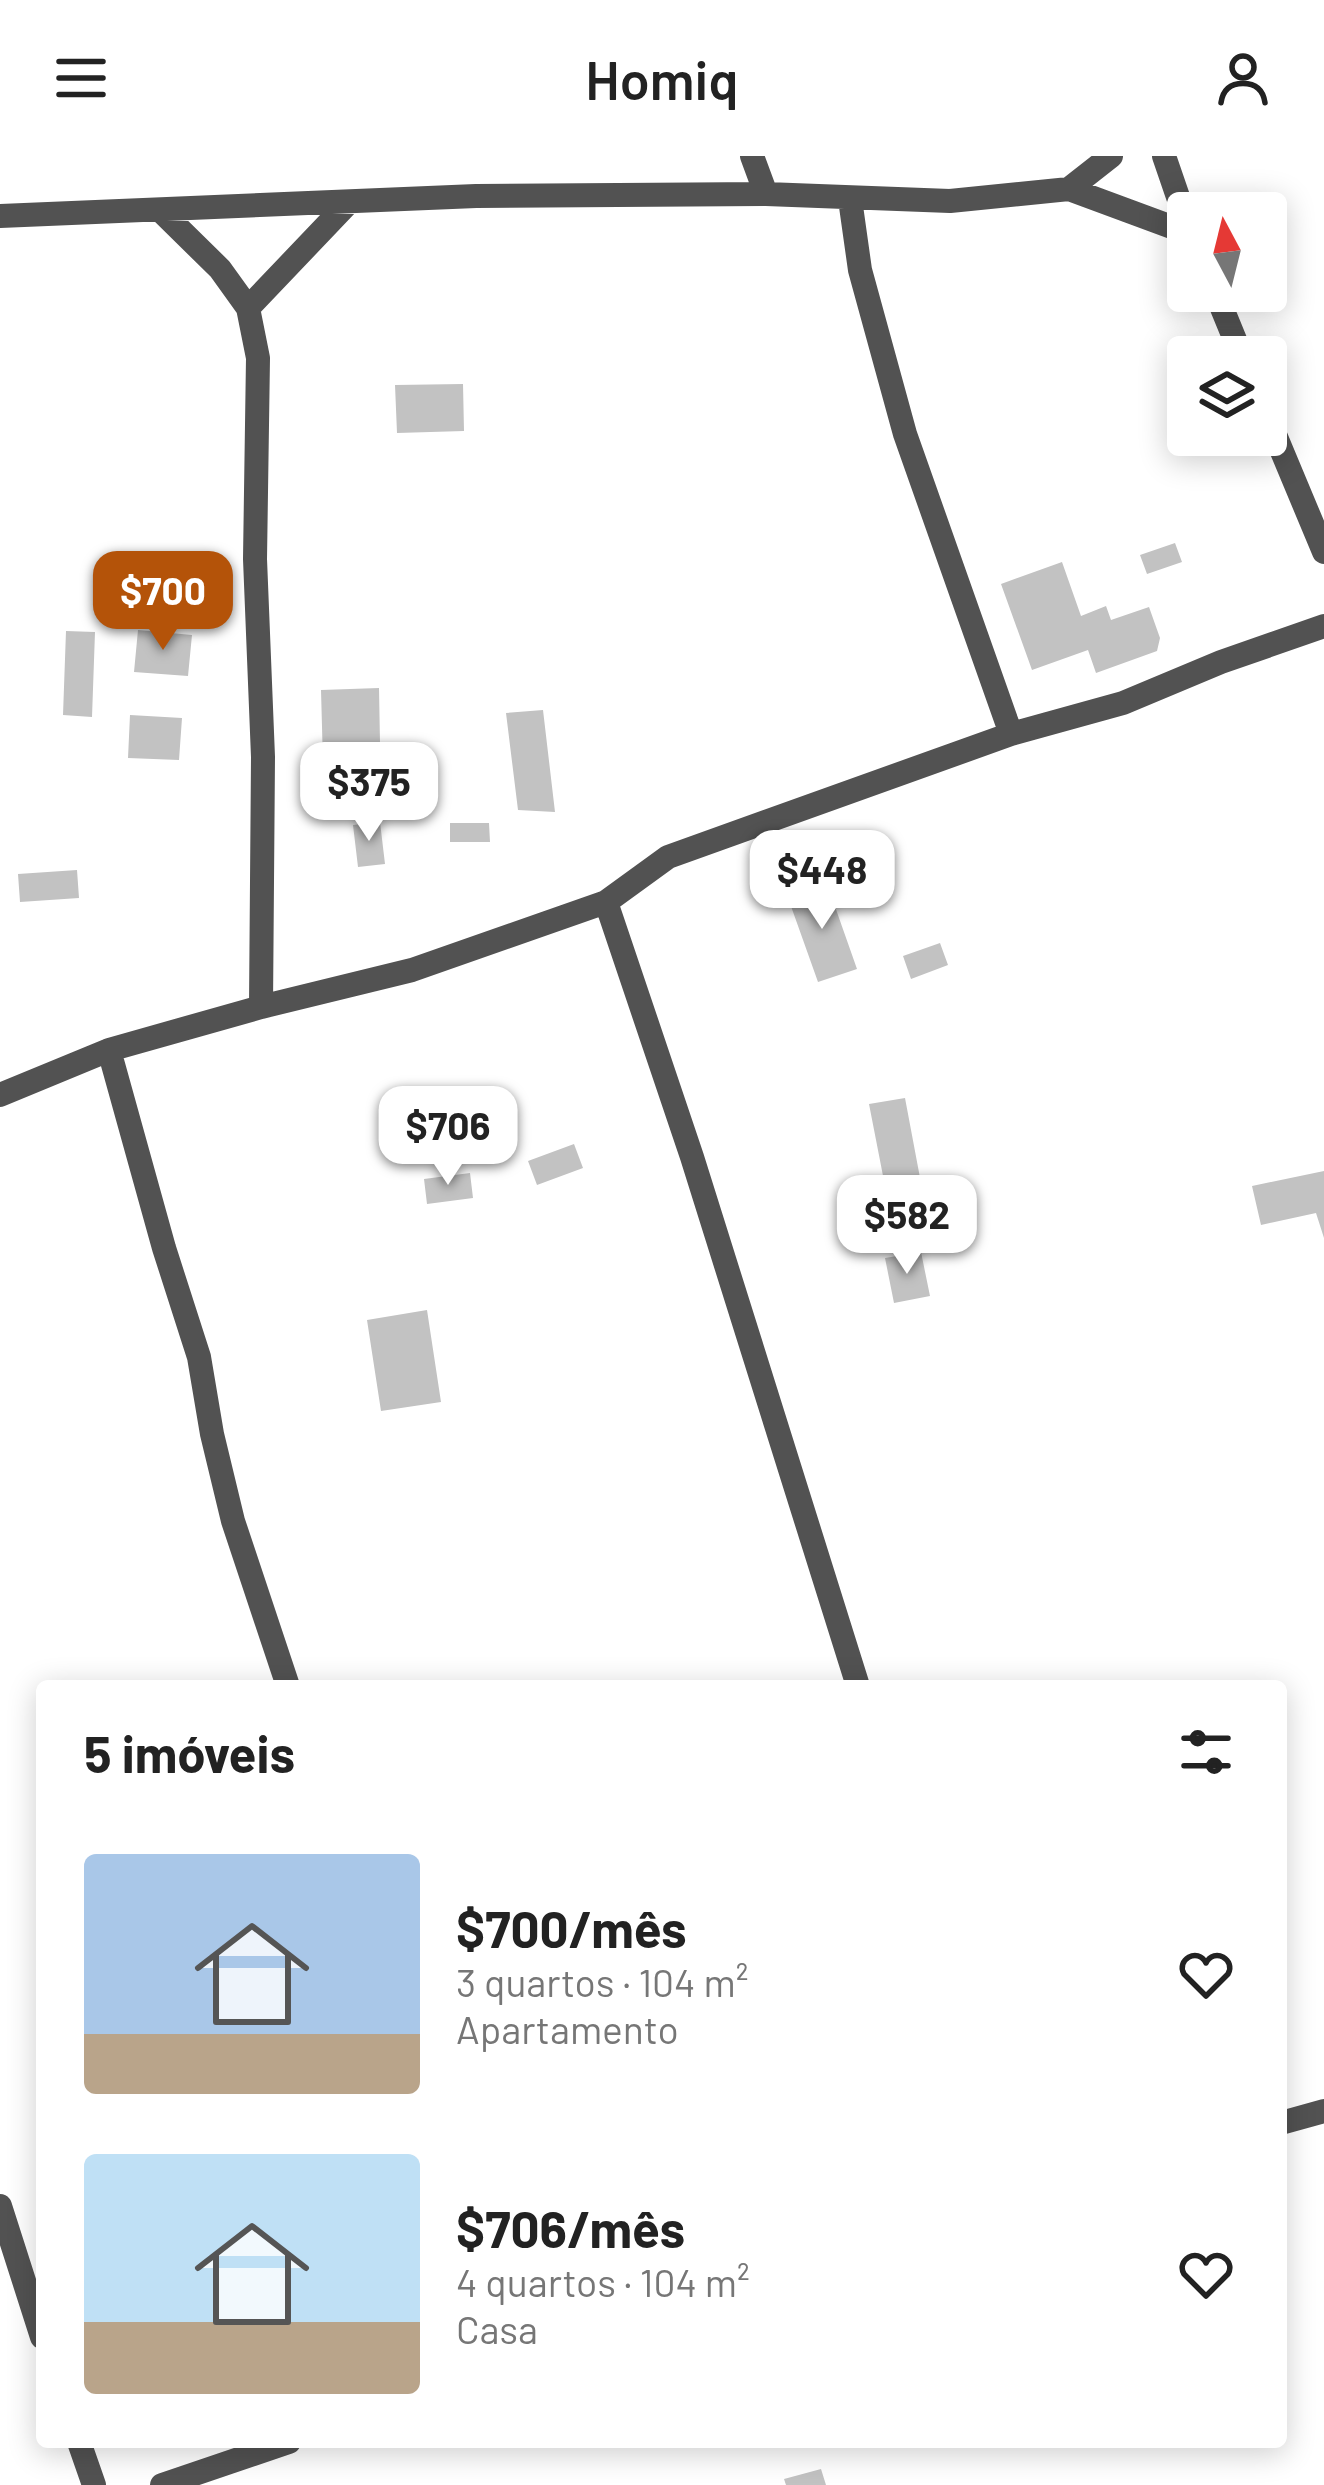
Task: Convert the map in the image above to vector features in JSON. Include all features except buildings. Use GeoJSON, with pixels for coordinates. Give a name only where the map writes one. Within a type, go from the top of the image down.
{"type":"FeatureCollection","features":[{"type":"Feature","properties":{"kind":"street"},"geometry":{"type":"LineString","coordinates":[[752,156],[766,194]]}},
{"type":"Feature","properties":{"kind":"street"},"geometry":{"type":"LineString","coordinates":[[1069,189],[1111,156]]}},
{"type":"Feature","properties":{"kind":"street"},"geometry":{"type":"LineString","coordinates":[[1164,156],[1176,192]]}},
{"type":"Feature","properties":{"kind":"street"},"geometry":{"type":"LineString","coordinates":[[0,216],[476,196],[766,194],[950,201],[1069,189],[1167,223]]}},
{"type":"Feature","properties":{"kind":"street"},"geometry":{"type":"LineString","coordinates":[[850,199],[860,270],[905,434],[1011,734]]}},
{"type":"Feature","properties":{"kind":"street"},"geometry":{"type":"LineString","coordinates":[[248,308],[349,202]]}},
{"type":"Feature","properties":{"kind":"street"},"geometry":{"type":"LineString","coordinates":[[161,211],[220,268],[248,308],[258,358],[255,559],[263,758],[261,1007]]}},
{"type":"Feature","properties":{"kind":"street"},"geometry":{"type":"LineString","coordinates":[[1284,456],[1324,552]]}},
{"type":"Feature","properties":{"kind":"street"},"geometry":{"type":"LineString","coordinates":[[0,1095],[109,1050],[412,970],[606,902],[668,857],[1011,734],[1123,703],[1324,626]]}},
{"type":"Feature","properties":{"kind":"street"},"geometry":{"type":"LineString","coordinates":[[606,902],[692,1157],[856,1680]]}},
{"type":"Feature","properties":{"kind":"street"},"geometry":{"type":"LineString","coordinates":[[109,1050],[199,1357],[233,1521],[285,1680]]}},
{"type":"Feature","properties":{"kind":"street"},"geometry":{"type":"LineString","coordinates":[[1287,2121],[1324,2111]]}},
{"type":"Feature","properties":{"kind":"street"},"geometry":{"type":"LineString","coordinates":[[0,2206],[36,2318]]}},
{"type":"Feature","properties":{"kind":"street"},"geometry":{"type":"LineString","coordinates":[[81,2448],[94,2485]]}},
{"type":"Feature","properties":{"kind":"street"},"geometry":{"type":"LineString","coordinates":[[162,2485],[272,2448]]}}]}
